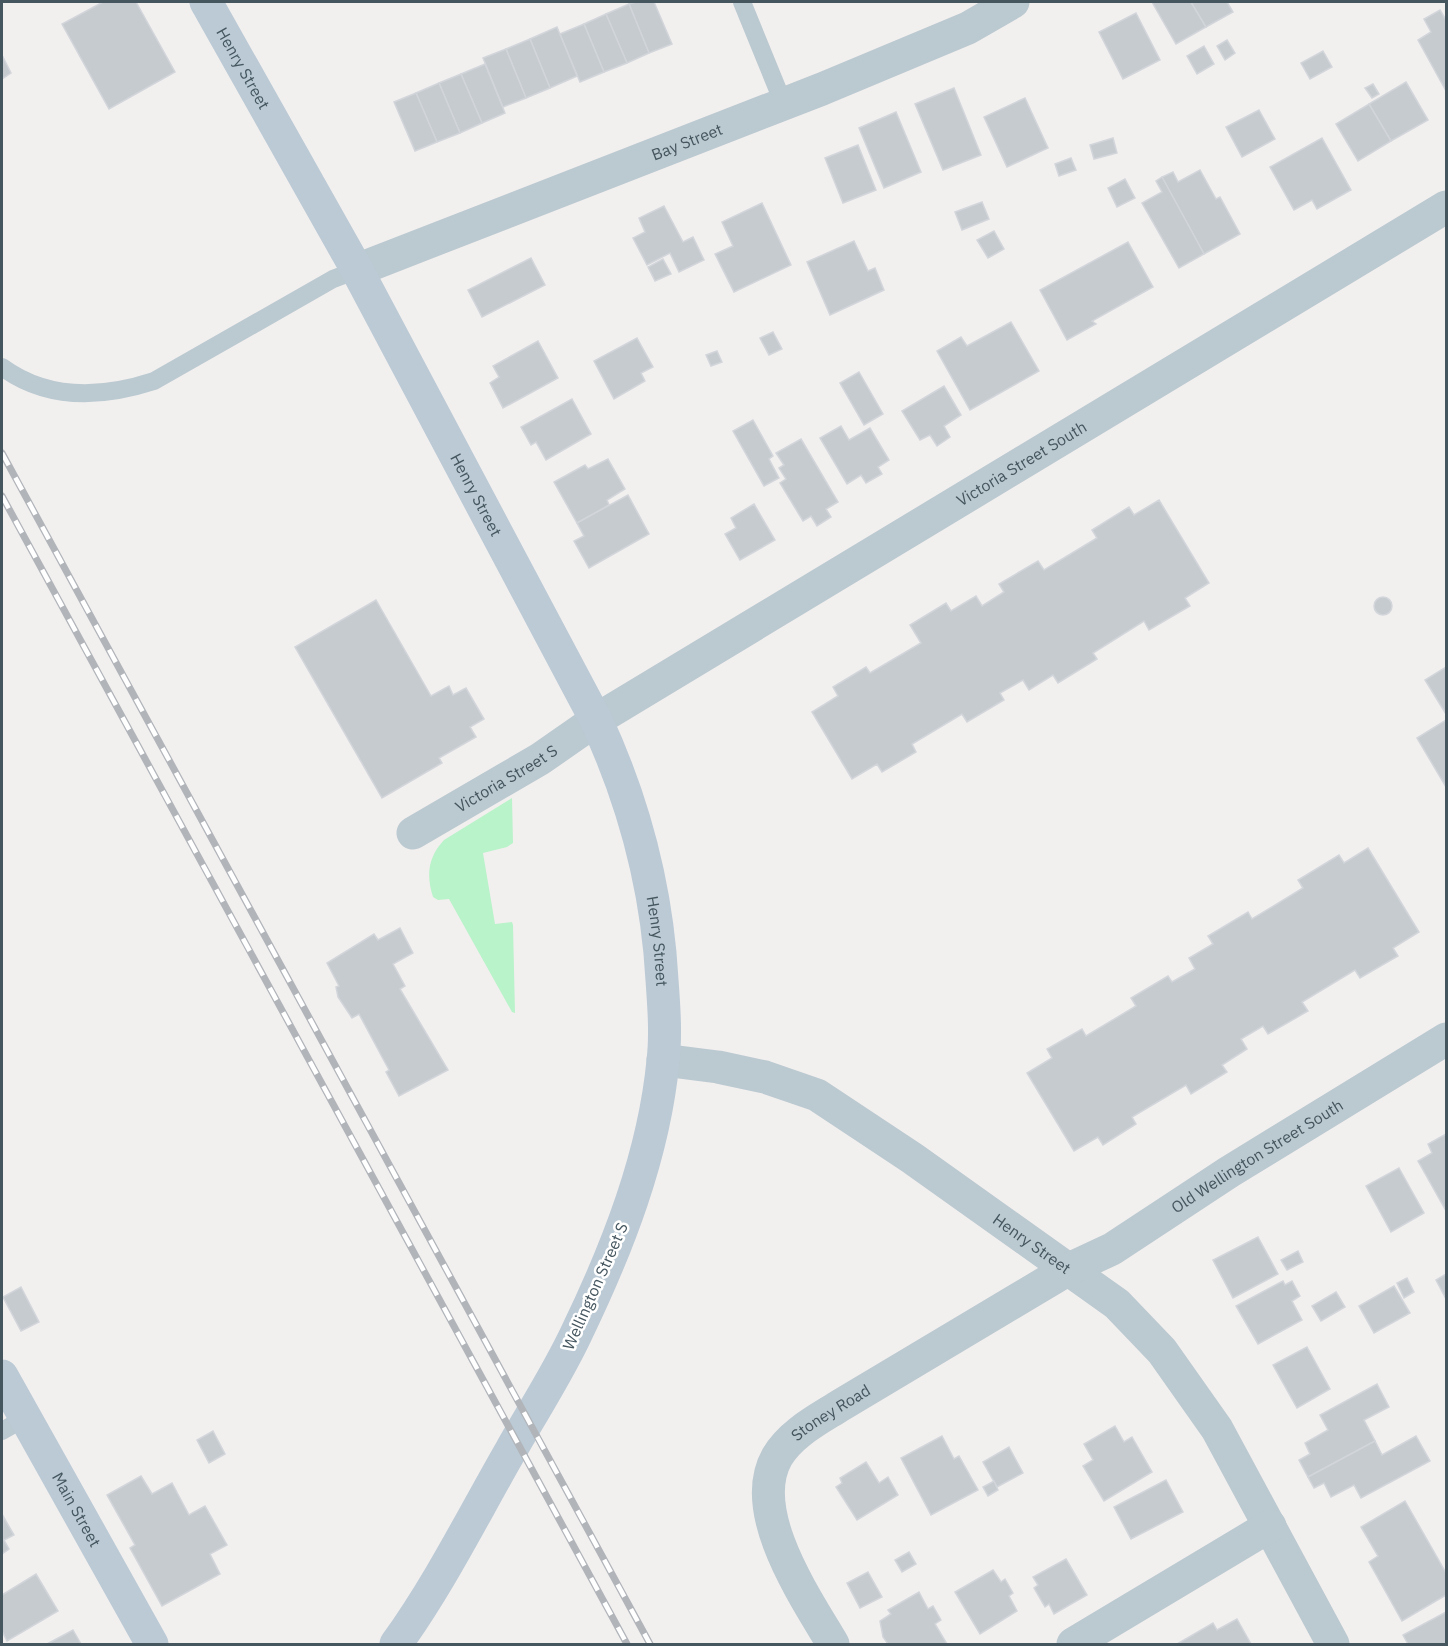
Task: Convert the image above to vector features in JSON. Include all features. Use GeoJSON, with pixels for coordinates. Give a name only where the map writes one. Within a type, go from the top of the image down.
{"type":"FeatureCollection","features":[{"type":"Feature","properties":{"kind":"main road","name":"Henry Street"},"geometry":{"type":"LineString","coordinates":[[206,2],[357,270],[596,720],[626,789],[648,869],[660,942],[663,1060]]}},
{"type":"Feature","properties":{"kind":"main road","name":"Wellington Street S"},"geometry":{"type":"LineString","coordinates":[[396,1644],[428,1599],[576,1334],[621,1230],[637,1185],[650,1135],[663,1060]]}},
{"type":"Feature","properties":{"kind":"main road","name":"Main Street"},"geometry":{"type":"LineString","coordinates":[[2,1376],[13,1424],[152,1644]]}},
{"type":"Feature","properties":{"kind":"street","name":"Bay Street"},"geometry":{"type":"LineString","coordinates":[[357,270],[784,105],[968,28],[1013,2]]}},
{"type":"Feature","properties":{"kind":"street","name":"Victoria Street South"},"geometry":{"type":"LineString","coordinates":[[596,720],[1446,207]]}},
{"type":"Feature","properties":{"kind":"street","name":"Victoria Street S"},"geometry":{"type":"LineString","coordinates":[[413,834],[540,759],[596,720]]}},
{"type":"Feature","properties":{"kind":"street","name":"Old Wellington Street South"},"geometry":{"type":"LineString","coordinates":[[1067,1270],[1112,1249],[1229,1172],[1446,1039]]}},
{"type":"Feature","properties":{"kind":"street","name":"Henry Street"},"geometry":{"type":"LineString","coordinates":[[663,1060],[718,1066],[765,1077],[817,1095],[912,1158],[1117,1304],[1162,1351],[1216,1429],[1333,1644]]}},
{"type":"Feature","properties":{"kind":"street","name":"Stoney Road"},"geometry":{"type":"LineString","coordinates":[[833,1644],[791,1569],[772,1523],[770,1477],[777,1458],[788,1443],[810,1424],[1067,1270]]}},
{"type":"Feature","properties":{"kind":"street"},"geometry":{"type":"LineString","coordinates":[[1073,1644],[1270,1526]]}},
{"type":"Feature","properties":{"kind":"lane"},"geometry":{"type":"LineString","coordinates":[[742,2],[784,105]]}},
{"type":"Feature","properties":{"kind":"lane"},"geometry":{"type":"LineString","coordinates":[[2,367],[19,379],[45,389],[82,393],[126,390],[154,381],[333,279],[357,270]]}},
{"type":"Feature","properties":{"kind":"green space"},"geometry":{"type":"Polygon","coordinates":[[[512,798],[513,843],[507,847],[483,853],[495,924],[512,922],[513,925],[515,1013],[512,1012],[449,899],[438,900],[433,897],[429,874],[435,853],[444,840],[512,798]]]}},
{"type":"Feature","properties":{"kind":"building"},"geometry":{"type":"Polygon","coordinates":[[[103,2],[136,2],[175,72],[109,109],[62,24],[103,2]]]}},
{"type":"Feature","properties":{"kind":"building"},"geometry":{"type":"Polygon","coordinates":[[[654,2],[672,44],[649,53],[629,4],[654,2]]]}},
{"type":"Feature","properties":{"kind":"building"},"geometry":{"type":"Polygon","coordinates":[[[1152,2],[1191,2],[1206,27],[1176,44],[1152,2]]]}},
{"type":"Feature","properties":{"kind":"building"},"geometry":{"type":"Polygon","coordinates":[[[1191,2],[1227,2],[1233,12],[1206,27],[1191,2]]]}},
{"type":"Feature","properties":{"kind":"building"},"geometry":{"type":"Polygon","coordinates":[[[629,4],[649,53],[627,63],[606,14],[629,4]]]}},
{"type":"Feature","properties":{"kind":"building"},"geometry":{"type":"Polygon","coordinates":[[[1440,10],[1446,20],[1446,91],[1418,40],[1431,32],[1424,19],[1440,10]]]}},
{"type":"Feature","properties":{"kind":"building"},"geometry":{"type":"Polygon","coordinates":[[[1136,13],[1160,60],[1123,79],[1099,32],[1136,13]]]}},
{"type":"Feature","properties":{"kind":"building"},"geometry":{"type":"Polygon","coordinates":[[[606,14],[627,63],[604,72],[584,24],[606,14]]]}},
{"type":"Feature","properties":{"kind":"building"},"geometry":{"type":"Polygon","coordinates":[[[584,24],[604,72],[580,82],[560,34],[584,24]]]}},
{"type":"Feature","properties":{"kind":"building"},"geometry":{"type":"Polygon","coordinates":[[[557,27],[577,76],[550,88],[530,39],[557,27]]]}},
{"type":"Feature","properties":{"kind":"building"},"geometry":{"type":"Polygon","coordinates":[[[530,39],[550,88],[526,98],[506,49],[530,39]]]}},
{"type":"Feature","properties":{"kind":"building"},"geometry":{"type":"Polygon","coordinates":[[[1227,40],[1235,53],[1225,60],[1217,46],[1227,40]]]}},
{"type":"Feature","properties":{"kind":"building"},"geometry":{"type":"Polygon","coordinates":[[[1204,46],[1214,64],[1197,74],[1187,56],[1204,46]]]}},
{"type":"Feature","properties":{"kind":"building"},"geometry":{"type":"Polygon","coordinates":[[[506,49],[526,98],[503,107],[483,58],[506,49]]]}},
{"type":"Feature","properties":{"kind":"building"},"geometry":{"type":"Polygon","coordinates":[[[1323,51],[1332,67],[1310,79],[1301,63],[1323,51]]]}},
{"type":"Feature","properties":{"kind":"building"},"geometry":{"type":"Polygon","coordinates":[[[2,55],[11,73],[2,79],[2,55]]]}},
{"type":"Feature","properties":{"kind":"building"},"geometry":{"type":"Polygon","coordinates":[[[485,64],[505,113],[482,123],[461,74],[485,64]]]}},
{"type":"Feature","properties":{"kind":"building"},"geometry":{"type":"Polygon","coordinates":[[[461,74],[482,123],[460,133],[439,83],[461,74]]]}},
{"type":"Feature","properties":{"kind":"building"},"geometry":{"type":"Polygon","coordinates":[[[1406,82],[1428,120],[1391,141],[1369,104],[1406,82]]]}},
{"type":"Feature","properties":{"kind":"building"},"geometry":{"type":"Polygon","coordinates":[[[439,83],[460,133],[437,142],[416,93],[439,83]]]}},
{"type":"Feature","properties":{"kind":"building"},"geometry":{"type":"Polygon","coordinates":[[[1373,84],[1379,94],[1372,98],[1365,88],[1373,84]]]}},
{"type":"Feature","properties":{"kind":"building"},"geometry":{"type":"Polygon","coordinates":[[[954,88],[981,155],[943,170],[915,104],[954,88]]]}},
{"type":"Feature","properties":{"kind":"building"},"geometry":{"type":"Polygon","coordinates":[[[416,93],[437,142],[415,151],[394,102],[416,93]]]}},
{"type":"Feature","properties":{"kind":"building"},"geometry":{"type":"Polygon","coordinates":[[[1025,98],[1048,148],[1007,167],[984,117],[1025,98]]]}},
{"type":"Feature","properties":{"kind":"building"},"geometry":{"type":"Polygon","coordinates":[[[1369,104],[1391,141],[1358,161],[1336,124],[1369,104]]]}},
{"type":"Feature","properties":{"kind":"building"},"geometry":{"type":"Polygon","coordinates":[[[1259,110],[1275,139],[1242,157],[1226,127],[1259,110]]]}},
{"type":"Feature","properties":{"kind":"building"},"geometry":{"type":"Polygon","coordinates":[[[896,112],[921,172],[884,188],[859,128],[896,112]]]}},
{"type":"Feature","properties":{"kind":"building"},"geometry":{"type":"Polygon","coordinates":[[[1113,138],[1117,153],[1094,159],[1090,145],[1113,138]]]}},
{"type":"Feature","properties":{"kind":"building"},"geometry":{"type":"Polygon","coordinates":[[[1322,138],[1351,190],[1317,209],[1312,200],[1294,210],[1270,167],[1322,138]]]}},
{"type":"Feature","properties":{"kind":"building"},"geometry":{"type":"Polygon","coordinates":[[[858,145],[876,190],[843,203],[825,158],[858,145]]]}},
{"type":"Feature","properties":{"kind":"building"},"geometry":{"type":"Polygon","coordinates":[[[1071,158],[1076,170],[1059,176],[1055,164],[1071,158]]]}},
{"type":"Feature","properties":{"kind":"building"},"geometry":{"type":"Polygon","coordinates":[[[1200,170],[1216,199],[1220,197],[1240,234],[1204,254],[1162,177],[1173,172],[1178,182],[1200,170]]]}},
{"type":"Feature","properties":{"kind":"building"},"geometry":{"type":"Polygon","coordinates":[[[1162,177],[1204,254],[1179,268],[1142,203],[1162,192],[1156,181],[1162,177]]]}},
{"type":"Feature","properties":{"kind":"building"},"geometry":{"type":"Polygon","coordinates":[[[1125,179],[1135,198],[1117,207],[1108,188],[1125,179]]]}},
{"type":"Feature","properties":{"kind":"building"},"geometry":{"type":"Polygon","coordinates":[[[982,202],[989,219],[962,230],[955,212],[982,202]]]}},
{"type":"Feature","properties":{"kind":"building"},"geometry":{"type":"Polygon","coordinates":[[[762,203],[791,265],[734,292],[715,254],[733,246],[722,222],[762,203]]]}},
{"type":"Feature","properties":{"kind":"building"},"geometry":{"type":"Polygon","coordinates":[[[664,206],[683,242],[693,237],[704,260],[679,272],[670,253],[647,265],[633,238],[645,232],[639,218],[664,206]]]}},
{"type":"Feature","properties":{"kind":"building"},"geometry":{"type":"Polygon","coordinates":[[[994,231],[1004,249],[988,258],[977,240],[994,231]]]}},
{"type":"Feature","properties":{"kind":"building"},"geometry":{"type":"Polygon","coordinates":[[[854,241],[868,271],[875,268],[884,290],[830,315],[807,262],[854,241]]]}},
{"type":"Feature","properties":{"kind":"building"},"geometry":{"type":"Polygon","coordinates":[[[1128,242],[1153,287],[1092,321],[1096,324],[1067,340],[1040,290],[1128,242]]]}},
{"type":"Feature","properties":{"kind":"building"},"geometry":{"type":"Polygon","coordinates":[[[531,258],[545,285],[482,317],[468,290],[531,258]]]}},
{"type":"Feature","properties":{"kind":"building"},"geometry":{"type":"Polygon","coordinates":[[[663,259],[671,274],[655,281],[648,267],[663,259]]]}},
{"type":"Feature","properties":{"kind":"building"},"geometry":{"type":"Polygon","coordinates":[[[1011,322],[1039,371],[970,410],[937,351],[961,337],[967,346],[1011,322]]]}},
{"type":"Feature","properties":{"kind":"building"},"geometry":{"type":"Polygon","coordinates":[[[773,332],[782,349],[769,355],[760,338],[773,332]]]}},
{"type":"Feature","properties":{"kind":"building"},"geometry":{"type":"Polygon","coordinates":[[[637,338],[653,367],[641,373],[645,381],[614,399],[594,361],[637,338]]]}},
{"type":"Feature","properties":{"kind":"building"},"geometry":{"type":"Polygon","coordinates":[[[538,341],[558,378],[503,408],[490,383],[499,377],[493,366],[538,341]]]}},
{"type":"Feature","properties":{"kind":"building"},"geometry":{"type":"Polygon","coordinates":[[[717,351],[722,362],[711,366],[706,355],[717,351]]]}},
{"type":"Feature","properties":{"kind":"building"},"geometry":{"type":"Polygon","coordinates":[[[859,372],[883,414],[864,425],[840,383],[859,372]]]}},
{"type":"Feature","properties":{"kind":"building"},"geometry":{"type":"Polygon","coordinates":[[[944,386],[961,415],[944,426],[950,437],[937,446],[930,435],[920,440],[902,411],[944,386]]]}},
{"type":"Feature","properties":{"kind":"building"},"geometry":{"type":"Polygon","coordinates":[[[572,399],[591,434],[546,460],[536,442],[531,445],[521,427],[572,399]]]}},
{"type":"Feature","properties":{"kind":"building"},"geometry":{"type":"Polygon","coordinates":[[[753,420],[773,456],[769,459],[779,478],[764,486],[733,431],[753,420]]]}},
{"type":"Feature","properties":{"kind":"building"},"geometry":{"type":"Polygon","coordinates":[[[841,426],[849,440],[870,428],[889,460],[878,467],[882,474],[866,483],[861,475],[847,484],[820,438],[841,426]]]}},
{"type":"Feature","properties":{"kind":"building"},"geometry":{"type":"Polygon","coordinates":[[[801,439],[838,502],[826,509],[831,517],[817,526],[811,516],[803,521],[780,483],[786,479],[779,468],[784,465],[776,453],[801,439]]]}},
{"type":"Feature","properties":{"kind":"building"},"geometry":{"type":"Polygon","coordinates":[[[608,459],[625,489],[607,500],[609,505],[577,523],[554,482],[585,465],[588,469],[608,459]]]}},
{"type":"Feature","properties":{"kind":"building"},"geometry":{"type":"Polygon","coordinates":[[[628,495],[649,534],[589,568],[574,541],[584,536],[577,523],[628,495]]]}},
{"type":"Feature","properties":{"kind":"building"},"geometry":{"type":"Polygon","coordinates":[[[1159,500],[1209,583],[1185,598],[1190,606],[1149,630],[1144,621],[1093,653],[1097,659],[1058,683],[1053,675],[1029,690],[1023,680],[1000,693],[1004,700],[967,722],[962,714],[912,744],[916,752],[882,772],[877,764],[852,779],[812,712],[838,696],[833,687],[866,667],[870,673],[921,643],[910,625],[946,603],[951,611],[976,596],[982,606],[1004,592],[999,584],[1038,561],[1044,570],[1097,538],[1092,530],[1129,507],[1134,515],[1159,500]]]}},
{"type":"Feature","properties":{"kind":"building"},"geometry":{"type":"Polygon","coordinates":[[[754,504],[775,540],[740,560],[725,534],[736,528],[731,518],[754,504]]]}},
{"type":"Feature","properties":{"kind":"building"},"geometry":{"type":"Polygon","coordinates":[[[1383,597],[1389,600],[1392,606],[1389,612],[1383,615],[1377,612],[1374,606],[1377,600],[1383,597]]]}},
{"type":"Feature","properties":{"kind":"building"},"geometry":{"type":"Polygon","coordinates":[[[376,600],[431,696],[449,686],[453,695],[466,688],[484,719],[470,727],[476,737],[439,758],[442,763],[382,798],[295,647],[376,600]]]}},
{"type":"Feature","properties":{"kind":"building"},"geometry":{"type":"Polygon","coordinates":[[[1446,667],[1446,714],[1425,680],[1446,667]]]}},
{"type":"Feature","properties":{"kind":"building"},"geometry":{"type":"Polygon","coordinates":[[[1446,720],[1446,787],[1417,738],[1446,720]]]}},
{"type":"Feature","properties":{"kind":"building"},"geometry":{"type":"Polygon","coordinates":[[[1368,848],[1419,932],[1393,948],[1398,956],[1360,978],[1355,970],[1302,1002],[1308,1011],[1268,1034],[1263,1026],[1241,1039],[1247,1049],[1222,1065],[1227,1072],[1191,1094],[1186,1085],[1132,1117],[1136,1124],[1103,1145],[1098,1137],[1074,1151],[1027,1073],[1052,1058],[1047,1049],[1082,1029],[1086,1036],[1136,1006],[1131,998],[1168,976],[1172,982],[1195,969],[1189,958],[1213,944],[1208,936],[1248,912],[1252,919],[1303,888],[1298,880],[1339,855],[1344,863],[1368,848]]]}},
{"type":"Feature","properties":{"kind":"building"},"geometry":{"type":"Polygon","coordinates":[[[400,928],[413,953],[393,964],[405,986],[400,989],[448,1070],[399,1096],[386,1072],[389,1070],[359,1014],[352,1018],[338,997],[336,987],[339,986],[327,963],[374,934],[378,940],[400,928]]]}},
{"type":"Feature","properties":{"kind":"building"},"geometry":{"type":"Polygon","coordinates":[[[1446,1134],[1445,1209],[1418,1161],[1432,1153],[1428,1144],[1446,1134]]]}},
{"type":"Feature","properties":{"kind":"building"},"geometry":{"type":"Polygon","coordinates":[[[1399,1168],[1424,1213],[1391,1232],[1366,1186],[1399,1168]]]}},
{"type":"Feature","properties":{"kind":"building"},"geometry":{"type":"Polygon","coordinates":[[[1258,1237],[1278,1274],[1233,1298],[1213,1260],[1258,1237]]]}},
{"type":"Feature","properties":{"kind":"building"},"geometry":{"type":"Polygon","coordinates":[[[1298,1251],[1303,1262],[1287,1270],[1281,1260],[1298,1251]]]}},
{"type":"Feature","properties":{"kind":"building"},"geometry":{"type":"Polygon","coordinates":[[[1446,1274],[1446,1299],[1436,1280],[1446,1274]]]}},
{"type":"Feature","properties":{"kind":"building"},"geometry":{"type":"Polygon","coordinates":[[[1407,1278],[1414,1292],[1404,1298],[1397,1283],[1407,1278]]]}},
{"type":"Feature","properties":{"kind":"building"},"geometry":{"type":"Polygon","coordinates":[[[1283,1281],[1285,1285],[1292,1281],[1300,1296],[1292,1301],[1302,1320],[1258,1344],[1236,1306],[1283,1281]]]}},
{"type":"Feature","properties":{"kind":"building"},"geometry":{"type":"Polygon","coordinates":[[[1394,1286],[1410,1313],[1374,1333],[1359,1306],[1394,1286]]]}},
{"type":"Feature","properties":{"kind":"building"},"geometry":{"type":"Polygon","coordinates":[[[21,1287],[39,1322],[21,1331],[3,1297],[21,1287]]]}},
{"type":"Feature","properties":{"kind":"building"},"geometry":{"type":"Polygon","coordinates":[[[1336,1292],[1345,1307],[1321,1321],[1312,1306],[1336,1292]]]}},
{"type":"Feature","properties":{"kind":"building"},"geometry":{"type":"Polygon","coordinates":[[[1307,1347],[1330,1389],[1297,1408],[1273,1365],[1307,1347]]]}},
{"type":"Feature","properties":{"kind":"building"},"geometry":{"type":"Polygon","coordinates":[[[1377,1384],[1389,1407],[1364,1420],[1375,1441],[1308,1477],[1299,1460],[1310,1454],[1305,1443],[1328,1430],[1320,1415],[1377,1384]]]}},
{"type":"Feature","properties":{"kind":"building"},"geometry":{"type":"Polygon","coordinates":[[[1115,1426],[1124,1442],[1132,1437],[1152,1472],[1104,1501],[1083,1466],[1093,1460],[1084,1444],[1115,1426]]]}},
{"type":"Feature","properties":{"kind":"building"},"geometry":{"type":"Polygon","coordinates":[[[213,1431],[225,1454],[209,1463],[197,1440],[213,1431]]]}},
{"type":"Feature","properties":{"kind":"building"},"geometry":{"type":"Polygon","coordinates":[[[942,1436],[954,1459],[959,1456],[978,1490],[931,1515],[901,1458],[942,1436]]]}},
{"type":"Feature","properties":{"kind":"building"},"geometry":{"type":"Polygon","coordinates":[[[1416,1436],[1430,1461],[1361,1498],[1354,1485],[1331,1497],[1324,1483],[1314,1488],[1308,1477],[1375,1441],[1382,1455],[1416,1436]]]}},
{"type":"Feature","properties":{"kind":"building"},"geometry":{"type":"Polygon","coordinates":[[[1009,1447],[1023,1473],[997,1487],[983,1462],[1009,1447]]]}},
{"type":"Feature","properties":{"kind":"building"},"geometry":{"type":"Polygon","coordinates":[[[866,1462],[879,1483],[888,1477],[898,1495],[857,1520],[836,1487],[842,1483],[840,1478],[866,1462]]]}},
{"type":"Feature","properties":{"kind":"building"},"geometry":{"type":"Polygon","coordinates":[[[141,1476],[152,1494],[172,1483],[189,1515],[205,1506],[227,1545],[210,1554],[220,1574],[162,1606],[130,1548],[135,1545],[107,1495],[141,1476]]]}},
{"type":"Feature","properties":{"kind":"building"},"geometry":{"type":"Polygon","coordinates":[[[1166,1480],[1183,1512],[1131,1539],[1114,1507],[1166,1480]]]}},
{"type":"Feature","properties":{"kind":"building"},"geometry":{"type":"Polygon","coordinates":[[[994,1481],[998,1490],[988,1496],[983,1487],[994,1481]]]}},
{"type":"Feature","properties":{"kind":"building"},"geometry":{"type":"Polygon","coordinates":[[[1405,1501],[1446,1573],[1446,1595],[1402,1621],[1369,1562],[1378,1556],[1361,1527],[1405,1501]]]}},
{"type":"Feature","properties":{"kind":"building"},"geometry":{"type":"Polygon","coordinates":[[[3,1516],[14,1535],[4,1540],[9,1549],[2,1554],[3,1516]]]}},
{"type":"Feature","properties":{"kind":"building"},"geometry":{"type":"Polygon","coordinates":[[[909,1552],[916,1564],[902,1572],[895,1560],[909,1552]]]}},
{"type":"Feature","properties":{"kind":"building"},"geometry":{"type":"Polygon","coordinates":[[[1066,1559],[1087,1595],[1054,1614],[1049,1604],[1045,1607],[1034,1588],[1038,1585],[1033,1577],[1066,1559]]]}},
{"type":"Feature","properties":{"kind":"building"},"geometry":{"type":"Polygon","coordinates":[[[993,1570],[1001,1582],[1005,1579],[1013,1593],[1009,1596],[1017,1611],[980,1634],[955,1592],[993,1570]]]}},
{"type":"Feature","properties":{"kind":"building"},"geometry":{"type":"Polygon","coordinates":[[[868,1572],[882,1597],[860,1608],[847,1583],[868,1572]]]}},
{"type":"Feature","properties":{"kind":"building"},"geometry":{"type":"Polygon","coordinates":[[[36,1574],[58,1611],[7,1641],[2,1631],[2,1595],[36,1574]]]}},
{"type":"Feature","properties":{"kind":"building"},"geometry":{"type":"Polygon","coordinates":[[[919,1592],[928,1609],[933,1606],[941,1620],[935,1624],[947,1644],[888,1644],[883,1637],[880,1621],[891,1614],[888,1610],[919,1592]]]}},
{"type":"Feature","properties":{"kind":"building"},"geometry":{"type":"Polygon","coordinates":[[[1446,1612],[1446,1644],[1408,1644],[1403,1635],[1446,1612]]]}},
{"type":"Feature","properties":{"kind":"building"},"geometry":{"type":"Polygon","coordinates":[[[1237,1619],[1251,1644],[1177,1644],[1213,1623],[1217,1630],[1237,1619]]]}},
{"type":"Feature","properties":{"kind":"building"},"geometry":{"type":"Polygon","coordinates":[[[73,1630],[81,1644],[47,1644],[73,1630]]]}},
{"type":"Feature","properties":{"kind":"railway"},"geometry":{"type":"LineString","coordinates":[[2,453],[650,1644]]}},
{"type":"Feature","properties":{"kind":"railway"},"geometry":{"type":"LineString","coordinates":[[2,496],[627,1644]]}}]}
